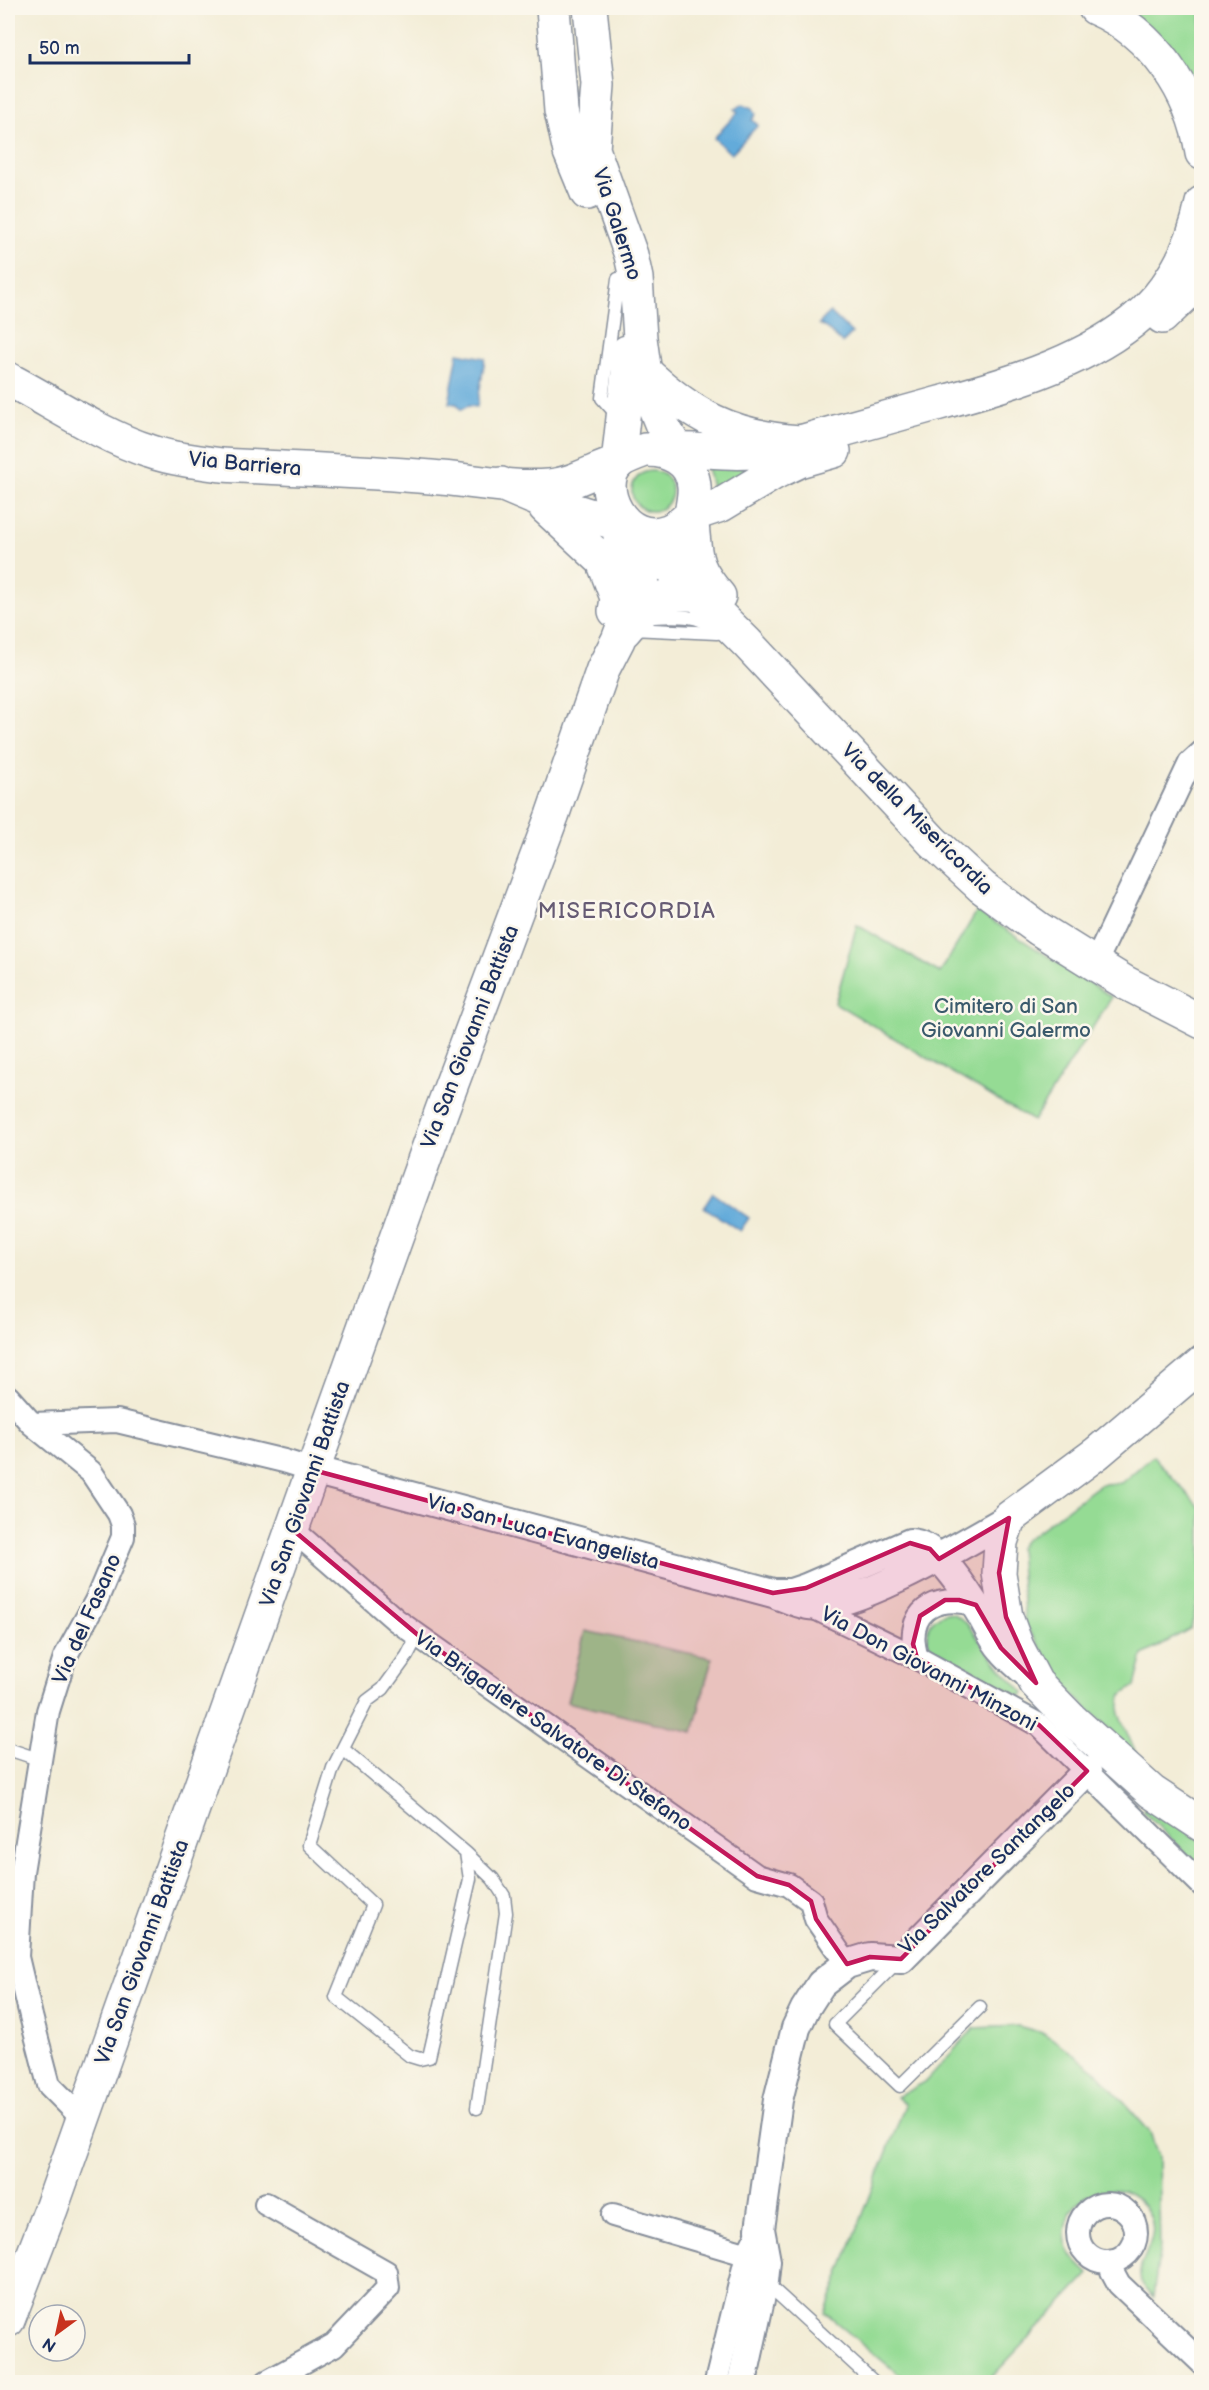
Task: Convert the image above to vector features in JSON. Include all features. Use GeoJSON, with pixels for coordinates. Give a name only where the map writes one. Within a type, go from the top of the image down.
{"type":"FeatureCollection","features":[{"type":"Feature","properties":{"kind":"main road","name":"Via Galermo"},"geometry":{"type":"LineString","coordinates":[[553,8],[561,111],[570,152],[607,244],[618,279],[627,340],[628,373],[615,446]]}},
{"type":"Feature","properties":{"kind":"main road","name":"Via Galermo"},"geometry":{"type":"LineString","coordinates":[[590,8],[598,85],[593,149],[631,255],[636,278],[643,369],[652,406],[672,455]]}},
{"type":"Feature","properties":{"kind":"main road"},"geometry":{"type":"LineString","coordinates":[[1095,8],[1121,22],[1142,38],[1173,75],[1187,100],[1202,153]]}},
{"type":"Feature","properties":{"kind":"main road"},"geometry":{"type":"LineString","coordinates":[[615,446],[638,453],[672,455],[768,450],[1013,382],[1051,368],[1108,338],[1132,323],[1147,309],[1172,278],[1191,242],[1202,203]]}},
{"type":"Feature","properties":{"kind":"main road"},"geometry":{"type":"LineString","coordinates":[[624,621],[642,576],[657,552],[696,521],[774,473],[799,461],[1007,401],[1068,378],[1102,361],[1136,339],[1202,279]]}},
{"type":"Feature","properties":{"kind":"main road"},"geometry":{"type":"LineString","coordinates":[[643,369],[669,393],[717,424],[769,440],[800,442]]}},
{"type":"Feature","properties":{"kind":"main road","name":"Via Barriera"},"geometry":{"type":"LineString","coordinates":[[8,379],[116,437],[149,451],[189,460],[222,465],[430,477],[501,484]]}},
{"type":"Feature","properties":{"kind":"main road"},"geometry":{"type":"LineString","coordinates":[[501,484],[549,486],[564,483],[615,446]]}},
{"type":"Feature","properties":{"kind":"main road"},"geometry":{"type":"LineString","coordinates":[[615,446],[610,478],[612,502],[622,521],[621,568],[624,621]]}},
{"type":"Feature","properties":{"kind":"main road"},"geometry":{"type":"LineString","coordinates":[[672,455],[694,486],[696,561],[704,579],[730,608],[730,639]]}},
{"type":"Feature","properties":{"kind":"main road"},"geometry":{"type":"LineString","coordinates":[[501,484],[534,498],[622,521],[650,534],[696,521]]}},
{"type":"Feature","properties":{"kind":"main road"},"geometry":{"type":"LineString","coordinates":[[534,498],[603,561],[624,621]]}},
{"type":"Feature","properties":{"kind":"main road","name":"Via della Misericordia"},"geometry":{"type":"LineString","coordinates":[[622,521],[657,552],[700,596],[730,639],[982,887],[1039,929],[1095,964],[1126,983],[1202,1022]]}},
{"type":"Feature","properties":{"kind":"main road"},"geometry":{"type":"LineString","coordinates":[[624,621],[652,602],[666,596],[681,593],[700,596]]}},
{"type":"Feature","properties":{"kind":"main road","name":"Via San Giovanni Battista"},"geometry":{"type":"LineString","coordinates":[[8,2320],[51,2209],[442,1110],[552,816],[603,669],[624,621]]}},
{"type":"Feature","properties":{"kind":"main road"},"geometry":{"type":"LineString","coordinates":[[1009,1518],[1097,1453],[1202,1365]]}},
{"type":"Feature","properties":{"kind":"main road","name":"Via Don Giovanni Minzoni"},"geometry":{"type":"LineString","coordinates":[[1009,1518],[1001,1542],[999,1573],[1006,1617],[1017,1647],[1036,1683],[1071,1719],[1152,1792],[1202,1825]]}},
{"type":"Feature","properties":{"kind":"street"},"geometry":{"type":"LineString","coordinates":[[1095,964],[1190,763],[1202,752]]}},
{"type":"Feature","properties":{"kind":"street","name":"Via del Fasano"},"geometry":{"type":"LineString","coordinates":[[8,1397],[32,1424],[91,1472],[119,1514],[123,1525],[123,1537],[96,1601],[65,1657],[48,1711],[22,1872],[17,1957],[49,2085],[82,2118]]}},
{"type":"Feature","properties":{"kind":"street"},"geometry":{"type":"LineString","coordinates":[[32,1424],[117,1421],[313,1470]]}},
{"type":"Feature","properties":{"kind":"street","name":"Via San Luca Evangelista"},"geometry":{"type":"LineString","coordinates":[[313,1470],[773,1593],[809,1605]]}},
{"type":"Feature","properties":{"kind":"street"},"geometry":{"type":"LineString","coordinates":[[809,1605],[834,1604],[853,1597],[939,1559],[1009,1518]]}},
{"type":"Feature","properties":{"kind":"street","name":"Via Brigadiere Salvatore Di Stefano"},"geometry":{"type":"LineString","coordinates":[[293,1530],[396,1620],[757,1876],[789,1885],[811,1901],[816,1919],[847,1964]]}},
{"type":"Feature","properties":{"kind":"street"},"geometry":{"type":"LineString","coordinates":[[773,1593],[791,1593],[806,1588],[910,1544],[919,1544],[930,1549],[939,1559],[976,1605],[1001,1648],[1036,1683]]}},
{"type":"Feature","properties":{"kind":"street"},"geometry":{"type":"LineString","coordinates":[[917,1658],[913,1644],[914,1629],[920,1616],[931,1606],[945,1600],[959,1600],[976,1605]]}},
{"type":"Feature","properties":{"kind":"street","name":"Via Don Giovanni Minzoni"},"geometry":{"type":"LineString","coordinates":[[809,1605],[917,1658],[1039,1725],[1202,1885]]}},
{"type":"Feature","properties":{"kind":"street","name":"Via Salvatore Santangelo"},"geometry":{"type":"LineString","coordinates":[[847,1964],[870,1957],[901,1959],[1087,1772]]}},
{"type":"Feature","properties":{"kind":"street"},"geometry":{"type":"LineString","coordinates":[[742,2382],[759,2265],[760,2229],[778,2100],[796,2028],[821,1984],[847,1964]]}},
{"type":"Feature","properties":{"kind":"street"},"geometry":{"type":"LineString","coordinates":[[266,2204],[386,2272],[388,2288],[334,2345],[267,2382]]}},
{"type":"Feature","properties":{"kind":"street"},"geometry":{"type":"LineString","coordinates":[[613,2216],[759,2265]]}},
{"type":"Feature","properties":{"kind":"street"},"geometry":{"type":"LineString","coordinates":[[1113,2261],[1112,2271],[1119,2284],[1202,2363]]}},
{"type":"Feature","properties":{"kind":"street"},"geometry":{"type":"LineString","coordinates":[[716,2382],[759,2265]]}},
{"type":"Feature","properties":{"kind":"lane"},"geometry":{"type":"LineString","coordinates":[[624,621],[730,639]]}},
{"type":"Feature","properties":{"kind":"lane"},"geometry":{"type":"LineString","coordinates":[[418,1635],[407,1656],[383,1689],[367,1701],[333,1768],[309,1845],[373,1905],[336,1997],[410,2056],[420,2060],[429,2057],[470,1880],[466,1854]]}},
{"type":"Feature","properties":{"kind":"lane"},"geometry":{"type":"LineString","coordinates":[[8,1749],[40,1760]]}},
{"type":"Feature","properties":{"kind":"lane"},"geometry":{"type":"LineString","coordinates":[[343,1749],[466,1854],[493,1879],[504,1896],[506,1913],[477,2108]]}},
{"type":"Feature","properties":{"kind":"lane"},"geometry":{"type":"LineString","coordinates":[[901,1959],[835,2024],[900,2086],[980,2007]]}},
{"type":"Feature","properties":{"kind":"lane"},"geometry":{"type":"LineString","coordinates":[[759,2265],[874,2382]]}},
{"type":"Feature","properties":{"kind":"highlighted area"},"geometry":{"type":"Polygon","coordinates":[[[313,1470],[773,1593],[806,1588],[910,1543],[930,1549],[939,1559],[1009,1518],[999,1573],[1006,1617],[1036,1683],[1001,1648],[976,1605],[959,1600],[945,1600],[920,1616],[913,1644],[917,1658],[1039,1725],[1087,1771],[901,1959],[870,1957],[847,1964],[816,1919],[811,1901],[789,1885],[757,1876],[418,1635],[293,1530],[313,1470]]]}},
{"type":"Feature","properties":{"kind":"green space"},"geometry":{"type":"Polygon","coordinates":[[[1124,8],[1201,8],[1201,99],[1124,8]]]}},
{"type":"Feature","properties":{"kind":"green space"},"geometry":{"type":"Polygon","coordinates":[[[773,457],[713,491],[706,464],[773,457]]]}},
{"type":"Feature","properties":{"kind":"green space"},"geometry":{"type":"Polygon","coordinates":[[[652,471],[660,472],[666,477],[671,483],[671,499],[666,505],[660,510],[652,511],[644,510],[638,505],[633,499],[632,491],[633,483],[638,477],[644,472],[652,471]]]}},
{"type":"Feature","properties":{"kind":"green space","name":"Cimitero di San Giovanni Galermo"},"geometry":{"type":"Polygon","coordinates":[[[977,911],[1112,997],[1033,1121],[835,1003],[857,925],[940,973],[977,911]]]}},
{"type":"Feature","properties":{"kind":"green space"},"geometry":{"type":"Polygon","coordinates":[[[1153,1456],[1201,1509],[1201,1588],[1191,1628],[1143,1655],[1135,1686],[1121,1696],[1119,1714],[1136,1754],[1074,1696],[1025,1625],[1019,1548],[1024,1541],[1101,1484],[1121,1483],[1153,1456]]]}},
{"type":"Feature","properties":{"kind":"green space"},"geometry":{"type":"Polygon","coordinates":[[[946,1613],[954,1614],[966,1622],[1000,1667],[1024,1692],[1021,1697],[931,1647],[927,1631],[936,1618],[946,1613]]]}},
{"type":"Feature","properties":{"kind":"green space"},"geometry":{"type":"Polygon","coordinates":[[[585,1631],[712,1658],[693,1732],[567,1702],[585,1631]]]}},
{"type":"Feature","properties":{"kind":"green space"},"geometry":{"type":"Polygon","coordinates":[[[1148,1806],[1201,1841],[1201,1869],[1143,1811],[1148,1806]]]}},
{"type":"Feature","properties":{"kind":"green space"},"geometry":{"type":"Polygon","coordinates":[[[1018,2026],[1046,2034],[1097,2072],[1150,2132],[1158,2156],[1160,2247],[1153,2297],[1143,2285],[1140,2275],[1141,2266],[1152,2238],[1153,2228],[1150,2217],[1143,2205],[1130,2194],[1115,2190],[1101,2191],[1087,2196],[1076,2206],[1068,2218],[1065,2233],[1070,2253],[1089,2274],[987,2382],[908,2382],[825,2313],[905,2105],[897,2097],[925,2082],[974,2028],[1018,2026]]]}},
{"type":"Feature","properties":{"kind":"water"},"geometry":{"type":"Polygon","coordinates":[[[743,104],[753,108],[756,114],[752,120],[758,125],[731,154],[714,138],[738,112],[735,109],[743,104]]]}},
{"type":"Feature","properties":{"kind":"water"},"geometry":{"type":"Polygon","coordinates":[[[830,312],[852,333],[842,343],[819,324],[830,312]]]}},
{"type":"Feature","properties":{"kind":"water"},"geometry":{"type":"Polygon","coordinates":[[[458,353],[485,358],[477,407],[468,406],[461,410],[457,404],[449,403],[458,353]]]}},
{"type":"Feature","properties":{"kind":"water"},"geometry":{"type":"Polygon","coordinates":[[[713,1193],[749,1218],[740,1231],[704,1207],[713,1193]]]}},
{"type":"Feature","properties":{"kind":"district","name":"MISERICORDIA"},"geometry":{"type":"Point","coordinates":[627,911]}}]}
